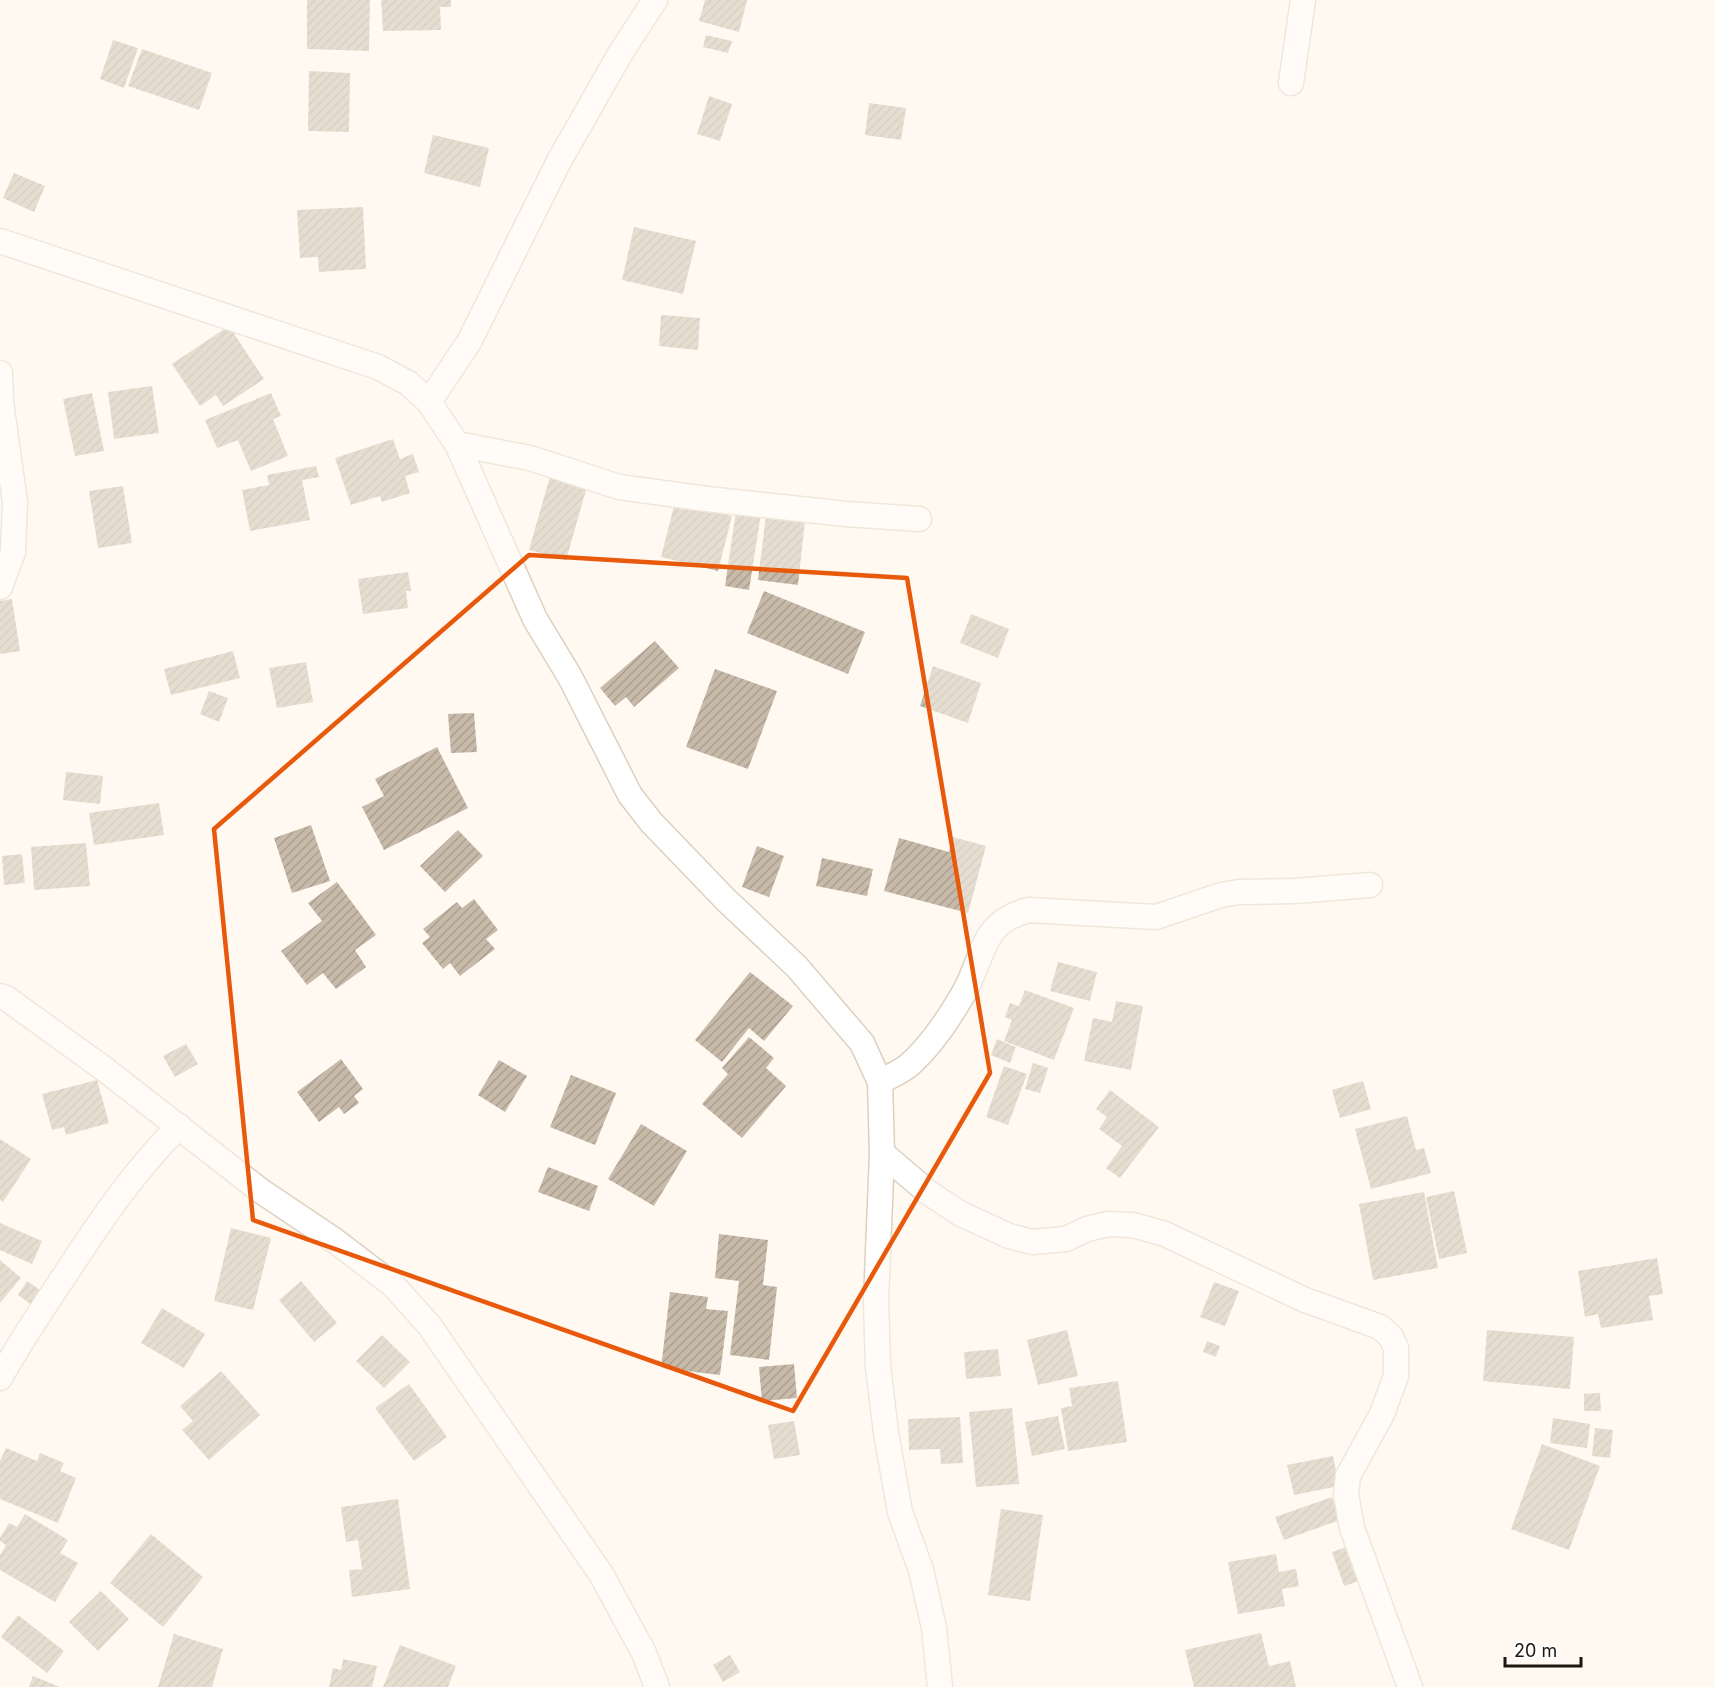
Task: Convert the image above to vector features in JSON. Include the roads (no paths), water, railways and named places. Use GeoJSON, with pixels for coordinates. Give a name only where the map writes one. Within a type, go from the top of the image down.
{"type":"FeatureCollection","features":[{"type":"Feature","properties":{"kind":"street"},"geometry":{"type":"LineString","coordinates":[[429,402],[469,342],[558,163],[620,54],[655,0]]}},
{"type":"Feature","properties":{"kind":"street"},"geometry":{"type":"LineString","coordinates":[[1291,83],[1303,0]]}},
{"type":"Feature","properties":{"kind":"street"},"geometry":{"type":"LineString","coordinates":[[0,241],[378,367],[408,383],[429,402],[457,444],[536,619],[570,677],[630,795],[651,822],[701,874],[796,967],[862,1043],[880,1082],[882,1153],[876,1301],[878,1366],[886,1433],[900,1512],[921,1570],[934,1628],[940,1687]]}},
{"type":"Feature","properties":{"kind":"street"},"geometry":{"type":"LineString","coordinates":[[0,373],[1,402],[15,502],[13,552],[0,586]]}},
{"type":"Feature","properties":{"kind":"street"},"geometry":{"type":"LineString","coordinates":[[457,444],[530,458],[619,487],[834,513],[919,519]]}},
{"type":"Feature","properties":{"kind":"street"},"geometry":{"type":"LineString","coordinates":[[880,1082],[907,1066],[929,1043],[962,996],[989,935],[999,923],[1012,914],[1029,910],[1156,917],[1221,895],[1239,892],[1295,891],[1370,885]]}},
{"type":"Feature","properties":{"kind":"street"},"geometry":{"type":"LineString","coordinates":[[0,996],[103,1068],[261,1191],[334,1240],[393,1285],[429,1324],[601,1574],[644,1653],[657,1687]]}},
{"type":"Feature","properties":{"kind":"street"},"geometry":{"type":"LineString","coordinates":[[0,1378],[18,1346],[99,1222],[135,1173],[179,1126]]}},
{"type":"Feature","properties":{"kind":"street"},"geometry":{"type":"LineString","coordinates":[[882,1153],[929,1193],[961,1214],[1009,1236],[1032,1242],[1066,1239],[1087,1229],[1108,1224],[1133,1225],[1165,1234],[1305,1300],[1380,1327],[1391,1337],[1396,1348],[1396,1376],[1382,1414],[1348,1476],[1346,1494],[1352,1528],[1410,1687]]}}]}
